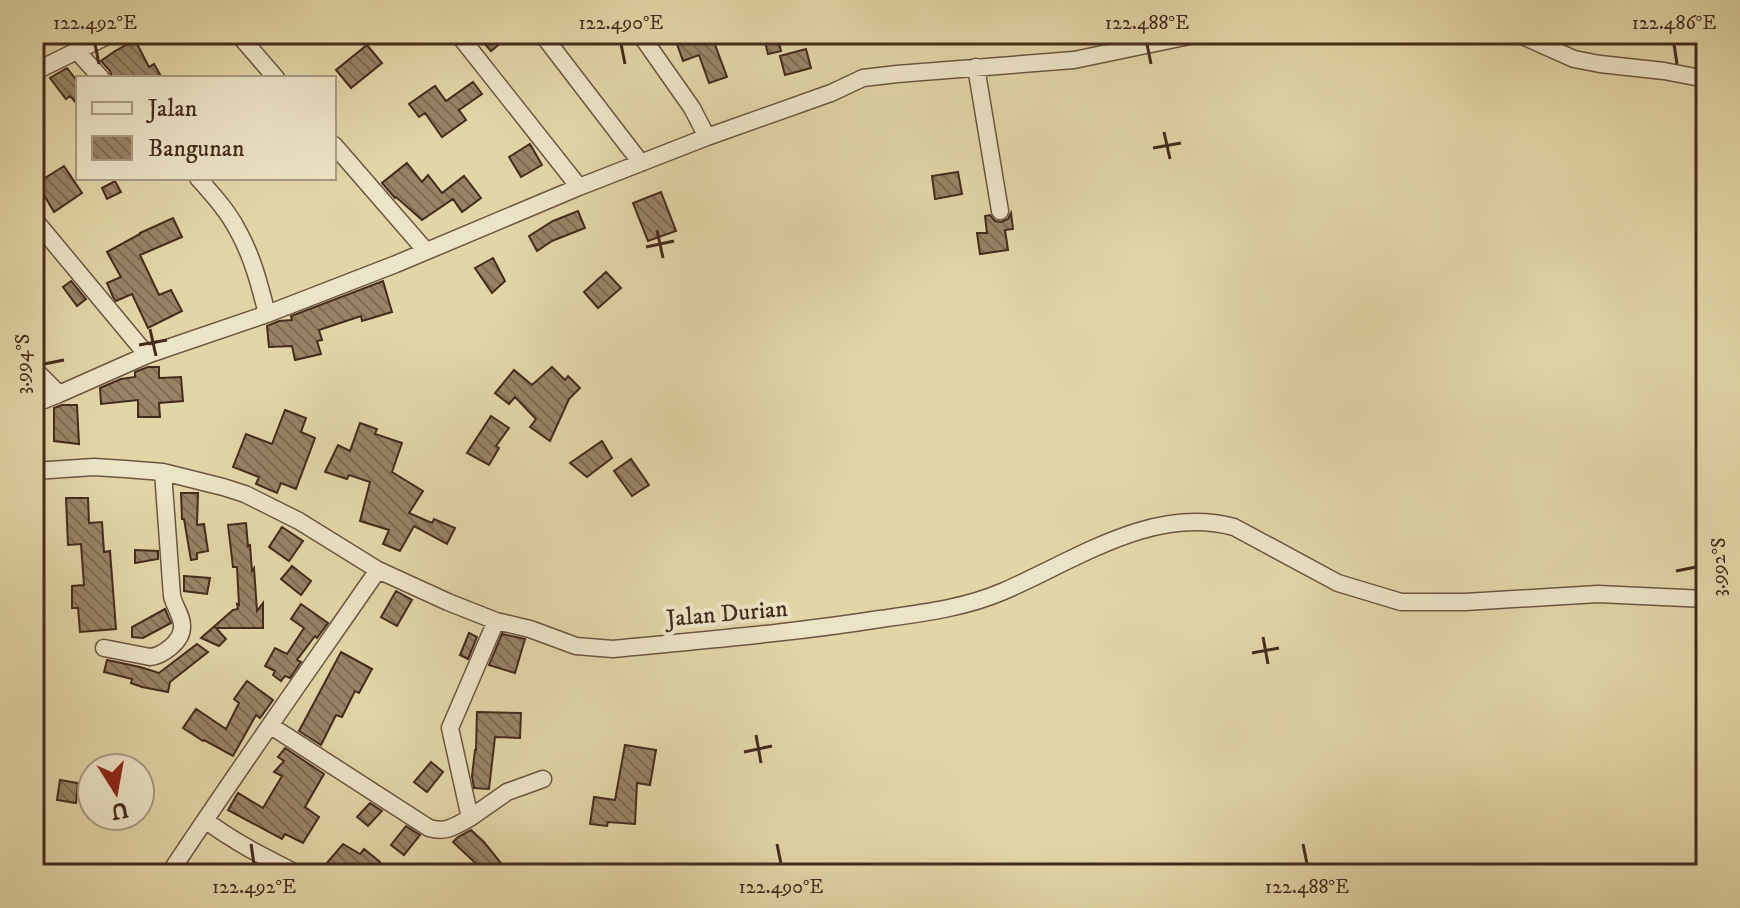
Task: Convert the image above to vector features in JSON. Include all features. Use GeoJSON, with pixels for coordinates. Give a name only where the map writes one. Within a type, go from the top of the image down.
{"type":"FeatureCollection","features":[{"type":"Feature","properties":{"kind":"street"},"geometry":{"type":"LineString","coordinates":[[34,72],[111,34]]}},
{"type":"Feature","properties":{"kind":"street"},"geometry":{"type":"LineString","coordinates":[[238,34],[274,76]]}},
{"type":"Feature","properties":{"kind":"street"},"geometry":{"type":"LineString","coordinates":[[458,34],[579,187]]}},
{"type":"Feature","properties":{"kind":"street"},"geometry":{"type":"LineString","coordinates":[[542,34],[641,163]]}},
{"type":"Feature","properties":{"kind":"street"},"geometry":{"type":"LineString","coordinates":[[640,34],[692,108],[707,137]]}},
{"type":"Feature","properties":{"kind":"street"},"geometry":{"type":"LineString","coordinates":[[34,404],[147,355],[267,314],[579,187],[831,93],[863,78],[1074,60],[1199,34]]}},
{"type":"Feature","properties":{"kind":"street"},"geometry":{"type":"LineString","coordinates":[[1518,34],[1574,59],[1706,79]]}},
{"type":"Feature","properties":{"kind":"street"},"geometry":{"type":"LineString","coordinates":[[77,51],[99,76]]}},
{"type":"Feature","properties":{"kind":"street"},"geometry":{"type":"LineString","coordinates":[[976,67],[1000,211]]}},
{"type":"Feature","properties":{"kind":"street"},"geometry":{"type":"LineString","coordinates":[[336,147],[426,251]]}},
{"type":"Feature","properties":{"kind":"street"},"geometry":{"type":"LineString","coordinates":[[200,180],[238,229],[267,314]]}},
{"type":"Feature","properties":{"kind":"street"},"geometry":{"type":"LineString","coordinates":[[34,219],[147,355]]}},
{"type":"Feature","properties":{"kind":"street"},"geometry":{"type":"LineString","coordinates":[[34,369],[59,394]]}},
{"type":"Feature","properties":{"kind":"street","name":"Jalan Durian"},"geometry":{"type":"LineString","coordinates":[[34,471],[94,467],[163,472],[245,494],[299,521],[378,570],[448,602],[576,646],[613,649],[818,629],[955,608],[999,593],[1089,550],[1132,534],[1189,522],[1220,523],[1234,527],[1338,583],[1401,602],[1598,594],[1706,599]]}},
{"type":"Feature","properties":{"kind":"street"},"geometry":{"type":"LineString","coordinates":[[104,648],[157,656],[165,652],[180,635],[182,624],[172,596],[163,472]]}},
{"type":"Feature","properties":{"kind":"street"},"geometry":{"type":"LineString","coordinates":[[169,874],[247,756],[378,570]]}},
{"type":"Feature","properties":{"kind":"street"},"geometry":{"type":"LineString","coordinates":[[470,818],[450,728],[496,621]]}},
{"type":"Feature","properties":{"kind":"street"},"geometry":{"type":"LineString","coordinates":[[271,726],[429,828],[441,831],[470,818],[507,792],[543,779]]}},
{"type":"Feature","properties":{"kind":"street"},"geometry":{"type":"LineString","coordinates":[[205,820],[220,832],[298,874]]}},
{"type":"Feature","properties":{"kind":"building"},"geometry":{"type":"Polygon","coordinates":[[[476,34],[495,34],[502,42],[491,51],[476,34]]]}},
{"type":"Feature","properties":{"kind":"building"},"geometry":{"type":"Polygon","coordinates":[[[711,34],[727,77],[709,83],[699,55],[683,61],[677,44],[711,34]]]}},
{"type":"Feature","properties":{"kind":"building"},"geometry":{"type":"Polygon","coordinates":[[[763,34],[777,34],[781,51],[768,54],[763,34]]]}},
{"type":"Feature","properties":{"kind":"building"},"geometry":{"type":"Polygon","coordinates":[[[135,40],[149,67],[154,64],[161,76],[111,76],[101,61],[135,40]]]}},
{"type":"Feature","properties":{"kind":"building"},"geometry":{"type":"Polygon","coordinates":[[[367,45],[382,63],[351,88],[336,70],[367,45]]]}},
{"type":"Feature","properties":{"kind":"building"},"geometry":{"type":"Polygon","coordinates":[[[806,49],[811,68],[785,75],[780,56],[806,49]]]}},
{"type":"Feature","properties":{"kind":"building"},"geometry":{"type":"Polygon","coordinates":[[[67,68],[76,79],[76,103],[70,96],[66,99],[50,78],[67,68]]]}},
{"type":"Feature","properties":{"kind":"building"},"geometry":{"type":"Polygon","coordinates":[[[473,82],[482,94],[459,110],[466,120],[442,137],[425,113],[419,117],[409,104],[435,86],[446,101],[473,82]]]}},
{"type":"Feature","properties":{"kind":"building"},"geometry":{"type":"Polygon","coordinates":[[[530,144],[542,165],[521,177],[509,157],[530,144]]]}},
{"type":"Feature","properties":{"kind":"building"},"geometry":{"type":"Polygon","coordinates":[[[407,163],[422,182],[428,175],[442,193],[464,176],[481,198],[462,212],[453,199],[422,220],[382,183],[407,163]]]}},
{"type":"Feature","properties":{"kind":"building"},"geometry":{"type":"Polygon","coordinates":[[[64,166],[82,193],[54,212],[37,183],[64,166]]]}},
{"type":"Feature","properties":{"kind":"building"},"geometry":{"type":"Polygon","coordinates":[[[958,172],[962,194],[935,199],[932,176],[958,172]]]}},
{"type":"Feature","properties":{"kind":"building"},"geometry":{"type":"Polygon","coordinates":[[[115,181],[121,192],[107,199],[102,188],[115,181]]]}},
{"type":"Feature","properties":{"kind":"building"},"geometry":{"type":"Polygon","coordinates":[[[661,192],[676,231],[648,241],[633,203],[661,192]]]}},
{"type":"Feature","properties":{"kind":"building"},"geometry":{"type":"Polygon","coordinates":[[[578,211],[585,228],[552,241],[537,251],[529,236],[553,221],[578,211]]]}},
{"type":"Feature","properties":{"kind":"building"},"geometry":{"type":"Polygon","coordinates":[[[1011,213],[1013,229],[1005,230],[1008,250],[980,254],[977,233],[987,233],[985,216],[990,215],[1001,222],[1008,219],[1011,213]]]}},
{"type":"Feature","properties":{"kind":"building"},"geometry":{"type":"Polygon","coordinates":[[[173,218],[182,237],[140,255],[159,295],[171,290],[182,311],[148,328],[132,294],[116,301],[113,297],[107,283],[121,277],[107,252],[173,218]]]}},
{"type":"Feature","properties":{"kind":"building"},"geometry":{"type":"Polygon","coordinates":[[[493,258],[505,281],[492,293],[475,268],[493,258]]]}},
{"type":"Feature","properties":{"kind":"building"},"geometry":{"type":"Polygon","coordinates":[[[606,272],[621,288],[598,308],[584,292],[606,272]]]}},
{"type":"Feature","properties":{"kind":"building"},"geometry":{"type":"Polygon","coordinates":[[[71,281],[86,299],[77,306],[63,287],[71,281]]]}},
{"type":"Feature","properties":{"kind":"building"},"geometry":{"type":"Polygon","coordinates":[[[383,281],[392,312],[362,321],[361,316],[319,330],[322,340],[317,341],[321,354],[295,360],[292,346],[269,347],[267,326],[292,320],[291,316],[383,281]]]}},
{"type":"Feature","properties":{"kind":"building"},"geometry":{"type":"Polygon","coordinates":[[[159,367],[159,378],[181,377],[183,401],[159,403],[160,417],[138,417],[138,400],[101,404],[100,388],[135,377],[135,372],[159,367]]]}},
{"type":"Feature","properties":{"kind":"building"},"geometry":{"type":"Polygon","coordinates":[[[552,367],[565,380],[568,376],[580,388],[569,399],[550,441],[530,427],[536,419],[515,397],[509,404],[495,393],[514,370],[532,385],[552,367]]]}},
{"type":"Feature","properties":{"kind":"building"},"geometry":{"type":"Polygon","coordinates":[[[77,405],[79,444],[54,441],[54,408],[77,405]]]}},
{"type":"Feature","properties":{"kind":"building"},"geometry":{"type":"Polygon","coordinates":[[[285,410],[306,418],[301,432],[315,438],[296,489],[281,483],[277,493],[256,484],[259,477],[233,467],[246,434],[272,444],[285,410]]]}},
{"type":"Feature","properties":{"kind":"building"},"geometry":{"type":"Polygon","coordinates":[[[491,416],[509,428],[496,446],[499,448],[489,465],[467,453],[491,416]]]}},
{"type":"Feature","properties":{"kind":"building"},"geometry":{"type":"Polygon","coordinates":[[[360,423],[377,429],[375,434],[402,443],[392,472],[423,491],[409,513],[455,528],[447,544],[414,526],[400,551],[383,544],[389,530],[360,521],[370,482],[325,472],[338,445],[350,451],[360,423]]]}},
{"type":"Feature","properties":{"kind":"building"},"geometry":{"type":"Polygon","coordinates":[[[602,441],[612,458],[587,477],[570,463],[602,441]]]}},
{"type":"Feature","properties":{"kind":"building"},"geometry":{"type":"Polygon","coordinates":[[[631,459],[649,485],[632,496],[614,471],[631,459]]]}},
{"type":"Feature","properties":{"kind":"building"},"geometry":{"type":"Polygon","coordinates":[[[181,493],[198,493],[197,525],[204,524],[208,551],[197,553],[197,559],[191,560],[182,519],[181,493]]]}},
{"type":"Feature","properties":{"kind":"building"},"geometry":{"type":"Polygon","coordinates":[[[66,498],[88,498],[89,523],[102,522],[104,552],[110,551],[116,629],[80,632],[78,608],[72,608],[72,586],[84,585],[81,544],[68,545],[66,498]]]}},
{"type":"Feature","properties":{"kind":"building"},"geometry":{"type":"Polygon","coordinates":[[[246,523],[257,611],[263,603],[263,628],[216,628],[226,639],[219,646],[201,638],[238,609],[237,567],[233,567],[228,525],[246,523]]]}},
{"type":"Feature","properties":{"kind":"building"},"geometry":{"type":"Polygon","coordinates":[[[282,527],[303,541],[289,561],[269,547],[282,527]]]}},
{"type":"Feature","properties":{"kind":"building"},"geometry":{"type":"Polygon","coordinates":[[[135,550],[158,551],[158,559],[135,563],[135,550]]]}},
{"type":"Feature","properties":{"kind":"building"},"geometry":{"type":"Polygon","coordinates":[[[292,566],[311,581],[301,595],[281,579],[292,566]]]}},
{"type":"Feature","properties":{"kind":"building"},"geometry":{"type":"Polygon","coordinates":[[[184,576],[210,578],[207,594],[184,591],[184,576]]]}},
{"type":"Feature","properties":{"kind":"building"},"geometry":{"type":"Polygon","coordinates":[[[396,591],[412,600],[397,626],[381,617],[396,591]]]}},
{"type":"Feature","properties":{"kind":"building"},"geometry":{"type":"Polygon","coordinates":[[[301,604],[328,623],[297,660],[301,662],[290,678],[285,676],[281,681],[273,675],[275,671],[265,666],[275,648],[287,654],[304,628],[291,619],[301,604]]]}},
{"type":"Feature","properties":{"kind":"building"},"geometry":{"type":"Polygon","coordinates":[[[165,609],[171,623],[143,638],[132,637],[132,627],[165,609]]]}},
{"type":"Feature","properties":{"kind":"building"},"geometry":{"type":"Polygon","coordinates":[[[469,633],[477,637],[468,659],[460,655],[469,633]]]}},
{"type":"Feature","properties":{"kind":"building"},"geometry":{"type":"Polygon","coordinates":[[[502,634],[525,639],[515,673],[489,665],[502,634]]]}},
{"type":"Feature","properties":{"kind":"building"},"geometry":{"type":"Polygon","coordinates":[[[197,644],[208,652],[170,682],[168,692],[142,687],[131,683],[132,679],[104,672],[107,660],[159,673],[197,644]]]}},
{"type":"Feature","properties":{"kind":"building"},"geometry":{"type":"Polygon","coordinates":[[[341,652],[372,669],[359,693],[355,691],[342,717],[336,715],[321,745],[299,731],[341,652]]]}},
{"type":"Feature","properties":{"kind":"building"},"geometry":{"type":"Polygon","coordinates":[[[247,681],[273,700],[260,718],[256,715],[233,756],[183,728],[196,709],[226,729],[239,703],[234,699],[247,681]]]}},
{"type":"Feature","properties":{"kind":"building"},"geometry":{"type":"Polygon","coordinates":[[[477,712],[521,713],[520,738],[495,737],[489,789],[474,788],[472,776],[477,712]]]}},
{"type":"Feature","properties":{"kind":"building"},"geometry":{"type":"Polygon","coordinates":[[[625,745],[656,750],[650,785],[637,783],[635,824],[590,824],[594,797],[615,800],[625,745]]]}},
{"type":"Feature","properties":{"kind":"building"},"geometry":{"type":"Polygon","coordinates":[[[285,748],[324,774],[305,807],[319,817],[303,843],[285,834],[282,839],[228,810],[238,793],[263,808],[282,776],[274,772],[284,761],[278,757],[285,748]]]}},
{"type":"Feature","properties":{"kind":"building"},"geometry":{"type":"Polygon","coordinates":[[[431,762],[443,772],[427,792],[414,782],[431,762]]]}},
{"type":"Feature","properties":{"kind":"building"},"geometry":{"type":"Polygon","coordinates":[[[60,780],[76,783],[76,803],[57,800],[60,780]]]}},
{"type":"Feature","properties":{"kind":"building"},"geometry":{"type":"Polygon","coordinates":[[[370,803],[382,811],[368,826],[357,817],[370,803]]]}},
{"type":"Feature","properties":{"kind":"building"},"geometry":{"type":"Polygon","coordinates":[[[406,826],[420,835],[404,855],[391,845],[406,826]]]}},
{"type":"Feature","properties":{"kind":"building"},"geometry":{"type":"Polygon","coordinates":[[[471,830],[505,868],[498,874],[487,874],[453,842],[471,830]]]}},
{"type":"Feature","properties":{"kind":"building"},"geometry":{"type":"Polygon","coordinates":[[[343,844],[360,854],[364,849],[380,862],[371,874],[353,874],[344,867],[339,873],[326,864],[343,844]]]}}]}
